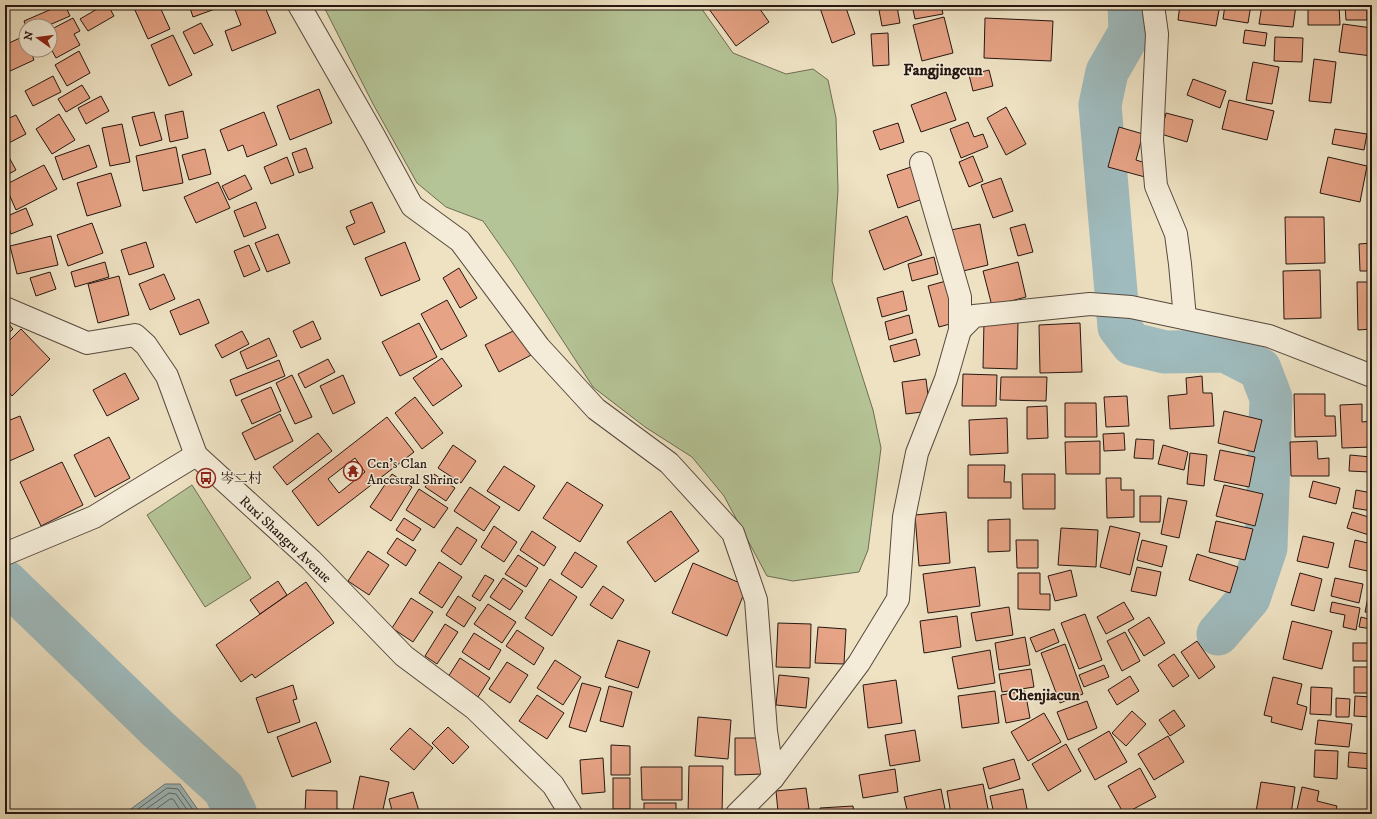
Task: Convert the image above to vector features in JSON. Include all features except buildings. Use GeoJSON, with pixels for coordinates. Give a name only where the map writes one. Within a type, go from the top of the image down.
{"type":"FeatureCollection","features":[{"type":"Feature","properties":{"kind":"street"},"geometry":{"type":"LineString","coordinates":[[299,5],[412,206],[460,241],[539,347],[596,408],[670,463],[733,533],[756,600],[766,731],[773,778]]}},
{"type":"Feature","properties":{"kind":"street"},"geometry":{"type":"LineString","coordinates":[[1153,5],[1157,34],[1152,140],[1156,186],[1176,234],[1185,318]]}},
{"type":"Feature","properties":{"kind":"street"},"geometry":{"type":"LineString","coordinates":[[737,814],[773,778],[859,663],[898,599],[904,517],[917,453],[946,379],[960,330],[960,297],[922,163]]}},
{"type":"Feature","properties":{"kind":"street"},"geometry":{"type":"LineString","coordinates":[[960,330],[974,316],[1090,304],[1131,307],[1269,336],[1372,376]]}},
{"type":"Feature","properties":{"kind":"street","name":"Ruxi Shangru Avenue"},"geometry":{"type":"LineString","coordinates":[[5,308],[87,343],[135,335],[146,345],[167,376],[196,456],[311,560],[404,656],[475,709],[553,785],[571,814]]}},
{"type":"Feature","properties":{"kind":"street"},"geometry":{"type":"LineString","coordinates":[[6,553],[94,517],[196,456]]}},
{"type":"Feature","properties":{"kind":"green space"},"geometry":{"type":"Polygon","coordinates":[[[323,5],[699,5],[733,53],[786,74],[813,69],[828,80],[836,118],[838,190],[832,281],[873,410],[881,448],[868,550],[859,572],[793,581],[767,576],[724,496],[692,457],[645,427],[593,387],[511,261],[483,221],[446,207],[417,183],[373,104],[323,5]]]}},
{"type":"Feature","properties":{"kind":"green space"},"geometry":{"type":"Polygon","coordinates":[[[192,485],[251,578],[205,607],[147,515],[192,485]]]}},
{"type":"Feature","properties":{"kind":"water"},"geometry":{"type":"Polygon","coordinates":[[[165,784],[180,784],[201,814],[124,814],[165,784]]]}},
{"type":"Feature","properties":{"kind":"waterway"},"geometry":{"type":"LineString","coordinates":[[1129,5],[1130,32],[1107,72],[1100,105],[1119,327],[1132,344],[1165,352],[1225,351],[1260,369],[1271,398],[1266,548],[1249,598],[1218,634]]}},
{"type":"Feature","properties":{"kind":"waterway"},"geometry":{"type":"LineString","coordinates":[[5,581],[159,730],[224,789],[236,814]]}},
{"type":"Feature","properties":{"kind":"place","name":"Cen's Clan Ancestral Shrine"},"geometry":{"type":"Point","coordinates":[353,471]}},
{"type":"Feature","properties":{"kind":"place","name":"岑二村"},"geometry":{"type":"Point","coordinates":[206,478]}},
{"type":"Feature","properties":{"kind":"district","name":"Fangjingcun"},"geometry":{"type":"Point","coordinates":[943,69]}},
{"type":"Feature","properties":{"kind":"district","name":"Chenjiacun"},"geometry":{"type":"Point","coordinates":[1044,694]}}]}
